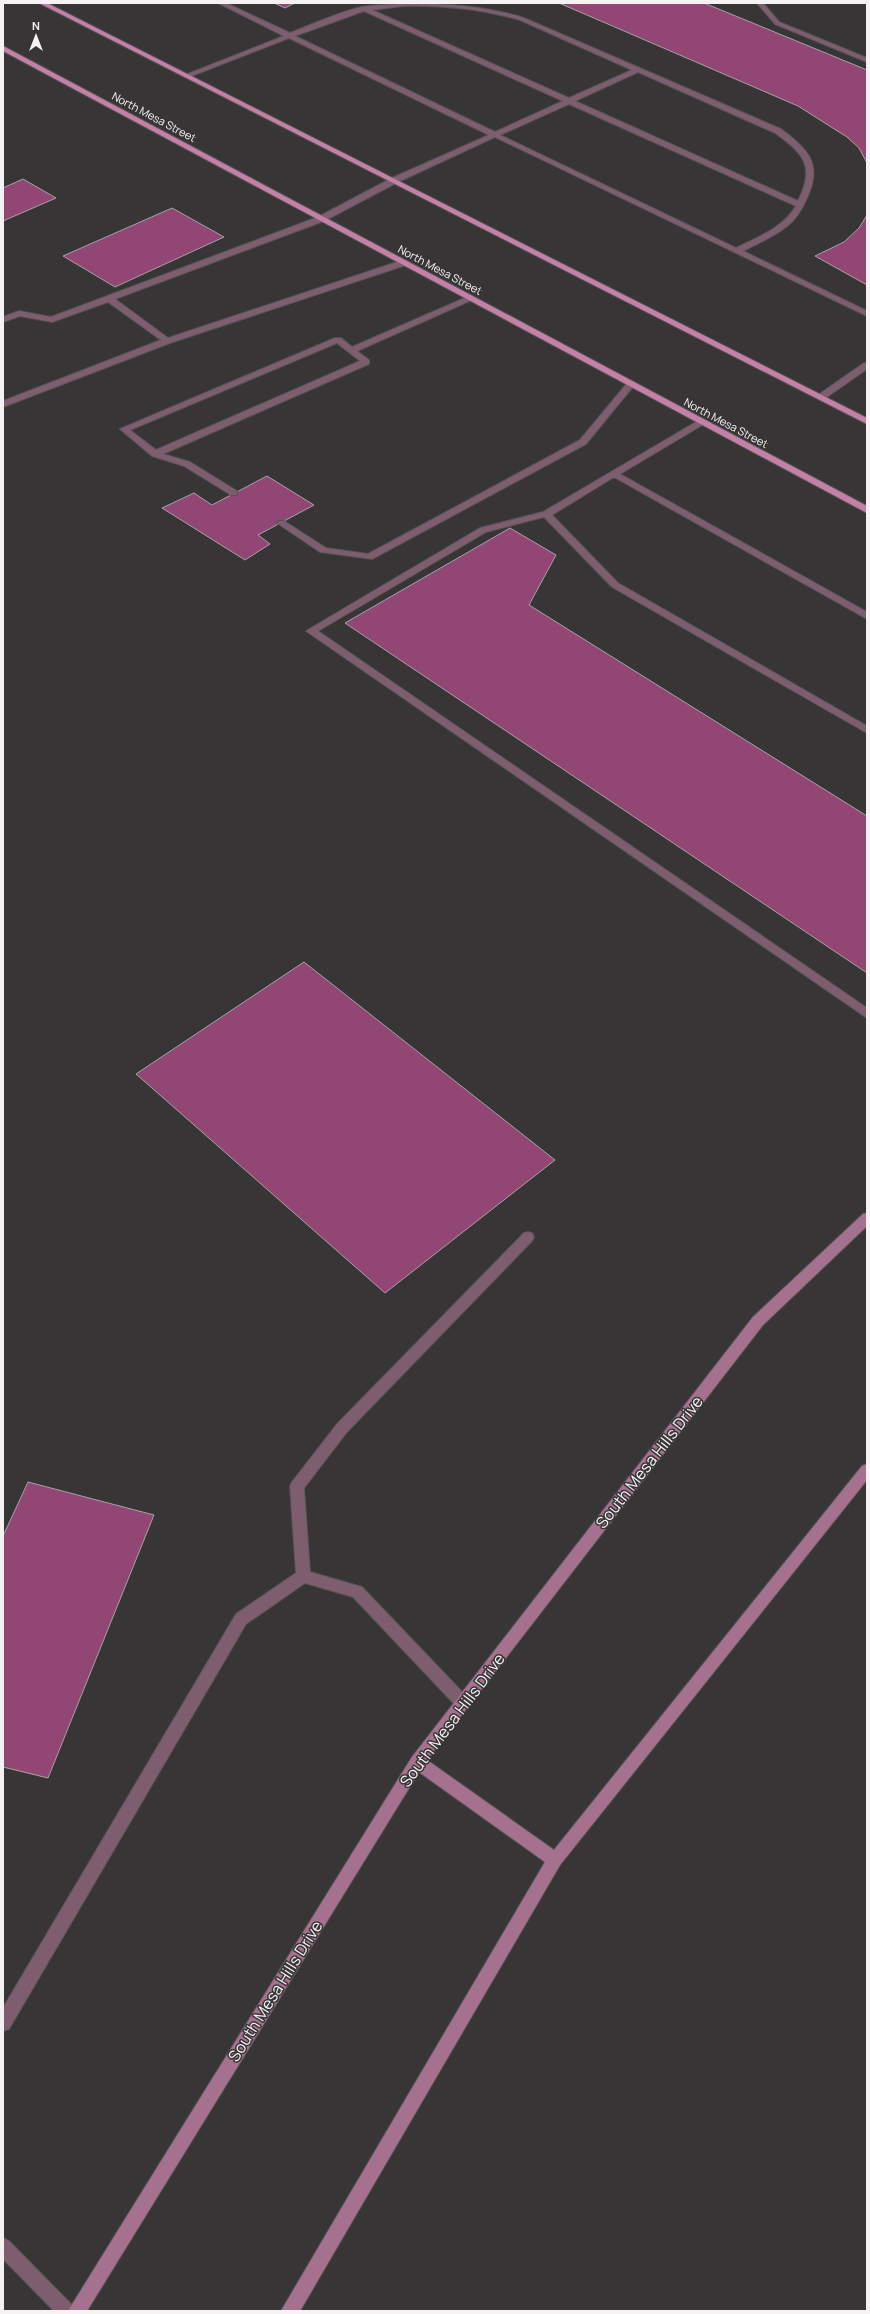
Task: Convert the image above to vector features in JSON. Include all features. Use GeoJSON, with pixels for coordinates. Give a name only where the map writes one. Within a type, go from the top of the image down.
{"type":"FeatureCollection","features":[{"type":"Feature","properties":{"kind":"main road"},"geometry":{"type":"LineString","coordinates":[[42,3],[395,180],[821,397],[867,422]]}},
{"type":"Feature","properties":{"kind":"main road","name":"North Mesa Street"},"geometry":{"type":"LineString","coordinates":[[3,48],[867,510]]}},
{"type":"Feature","properties":{"kind":"street","name":"South Mesa Hills Drive"},"geometry":{"type":"LineString","coordinates":[[77,2311],[417,1762],[758,1321],[867,1218]]}},
{"type":"Feature","properties":{"kind":"street"},"geometry":{"type":"LineString","coordinates":[[290,2311],[555,1860],[867,1470]]}},
{"type":"Feature","properties":{"kind":"street"},"geometry":{"type":"LineString","coordinates":[[417,1762],[555,1860]]}},
{"type":"Feature","properties":{"kind":"lane"},"geometry":{"type":"LineString","coordinates":[[221,3],[867,314]]}},
{"type":"Feature","properties":{"kind":"lane"},"geometry":{"type":"LineString","coordinates":[[187,76],[332,18],[365,9],[420,3],[458,4],[495,10],[522,19],[778,131],[800,146],[810,166],[810,186],[800,205],[788,222],[737,251]]}},
{"type":"Feature","properties":{"kind":"lane"},"geometry":{"type":"LineString","coordinates":[[760,3],[777,23],[867,60]]}},
{"type":"Feature","properties":{"kind":"lane"},"geometry":{"type":"LineString","coordinates":[[365,9],[800,205]]}},
{"type":"Feature","properties":{"kind":"lane"},"geometry":{"type":"LineString","coordinates":[[3,320],[19,313],[52,320],[321,219],[395,180],[637,70]]}},
{"type":"Feature","properties":{"kind":"lane"},"geometry":{"type":"LineString","coordinates":[[3,404],[168,341],[403,263]]}},
{"type":"Feature","properties":{"kind":"lane"},"geometry":{"type":"LineString","coordinates":[[110,299],[168,341]]}},
{"type":"Feature","properties":{"kind":"lane"},"geometry":{"type":"LineString","coordinates":[[351,350],[470,299]]}},
{"type":"Feature","properties":{"kind":"lane"},"geometry":{"type":"LineString","coordinates":[[155,454],[366,362],[338,340],[124,429],[155,454],[187,464],[234,493]]}},
{"type":"Feature","properties":{"kind":"lane"},"geometry":{"type":"LineString","coordinates":[[821,397],[867,366]]}},
{"type":"Feature","properties":{"kind":"lane"},"geometry":{"type":"LineString","coordinates":[[281,523],[324,550],[369,557],[583,442],[631,384]]}},
{"type":"Feature","properties":{"kind":"lane"},"geometry":{"type":"LineString","coordinates":[[701,422],[546,514],[483,530],[311,630],[867,1014]]}},
{"type":"Feature","properties":{"kind":"lane"},"geometry":{"type":"LineString","coordinates":[[614,474],[867,616]]}},
{"type":"Feature","properties":{"kind":"lane"},"geometry":{"type":"LineString","coordinates":[[546,514],[615,586],[867,730]]}},
{"type":"Feature","properties":{"kind":"lane"},"geometry":{"type":"LineString","coordinates":[[303,1576],[297,1486],[342,1428],[528,1237]]}},
{"type":"Feature","properties":{"kind":"lane"},"geometry":{"type":"LineString","coordinates":[[303,1576],[357,1592],[462,1703]]}},
{"type":"Feature","properties":{"kind":"lane"},"geometry":{"type":"LineString","coordinates":[[3,2022],[241,1619],[303,1576]]}},
{"type":"Feature","properties":{"kind":"lane"},"geometry":{"type":"LineString","coordinates":[[3,2247],[66,2311]]}},
{"type":"Feature","properties":{"kind":"building"},"geometry":{"type":"Polygon","coordinates":[[[274,3],[295,3],[285,8],[274,3]]]}},
{"type":"Feature","properties":{"kind":"building"},"geometry":{"type":"Polygon","coordinates":[[[559,3],[704,3],[867,70],[867,163],[859,148],[847,137],[798,106],[559,3]]]}},
{"type":"Feature","properties":{"kind":"building"},"geometry":{"type":"Polygon","coordinates":[[[23,179],[56,198],[3,221],[3,188],[23,179]]]}},
{"type":"Feature","properties":{"kind":"building"},"geometry":{"type":"Polygon","coordinates":[[[172,208],[224,237],[115,287],[63,256],[172,208]]]}},
{"type":"Feature","properties":{"kind":"building"},"geometry":{"type":"Polygon","coordinates":[[[867,215],[867,285],[815,256],[844,242],[859,228],[867,215]]]}},
{"type":"Feature","properties":{"kind":"building"},"geometry":{"type":"Polygon","coordinates":[[[267,476],[314,505],[258,535],[270,544],[245,560],[162,508],[194,493],[212,505],[267,476]]]}},
{"type":"Feature","properties":{"kind":"building"},"geometry":{"type":"Polygon","coordinates":[[[510,528],[556,555],[529,605],[867,816],[867,973],[345,623],[510,528]]]}},
{"type":"Feature","properties":{"kind":"building"},"geometry":{"type":"Polygon","coordinates":[[[304,962],[555,1160],[385,1293],[136,1074],[304,962]]]}},
{"type":"Feature","properties":{"kind":"building"},"geometry":{"type":"Polygon","coordinates":[[[28,1482],[154,1515],[48,1778],[3,1767],[3,1536],[28,1482]]]}}]}
